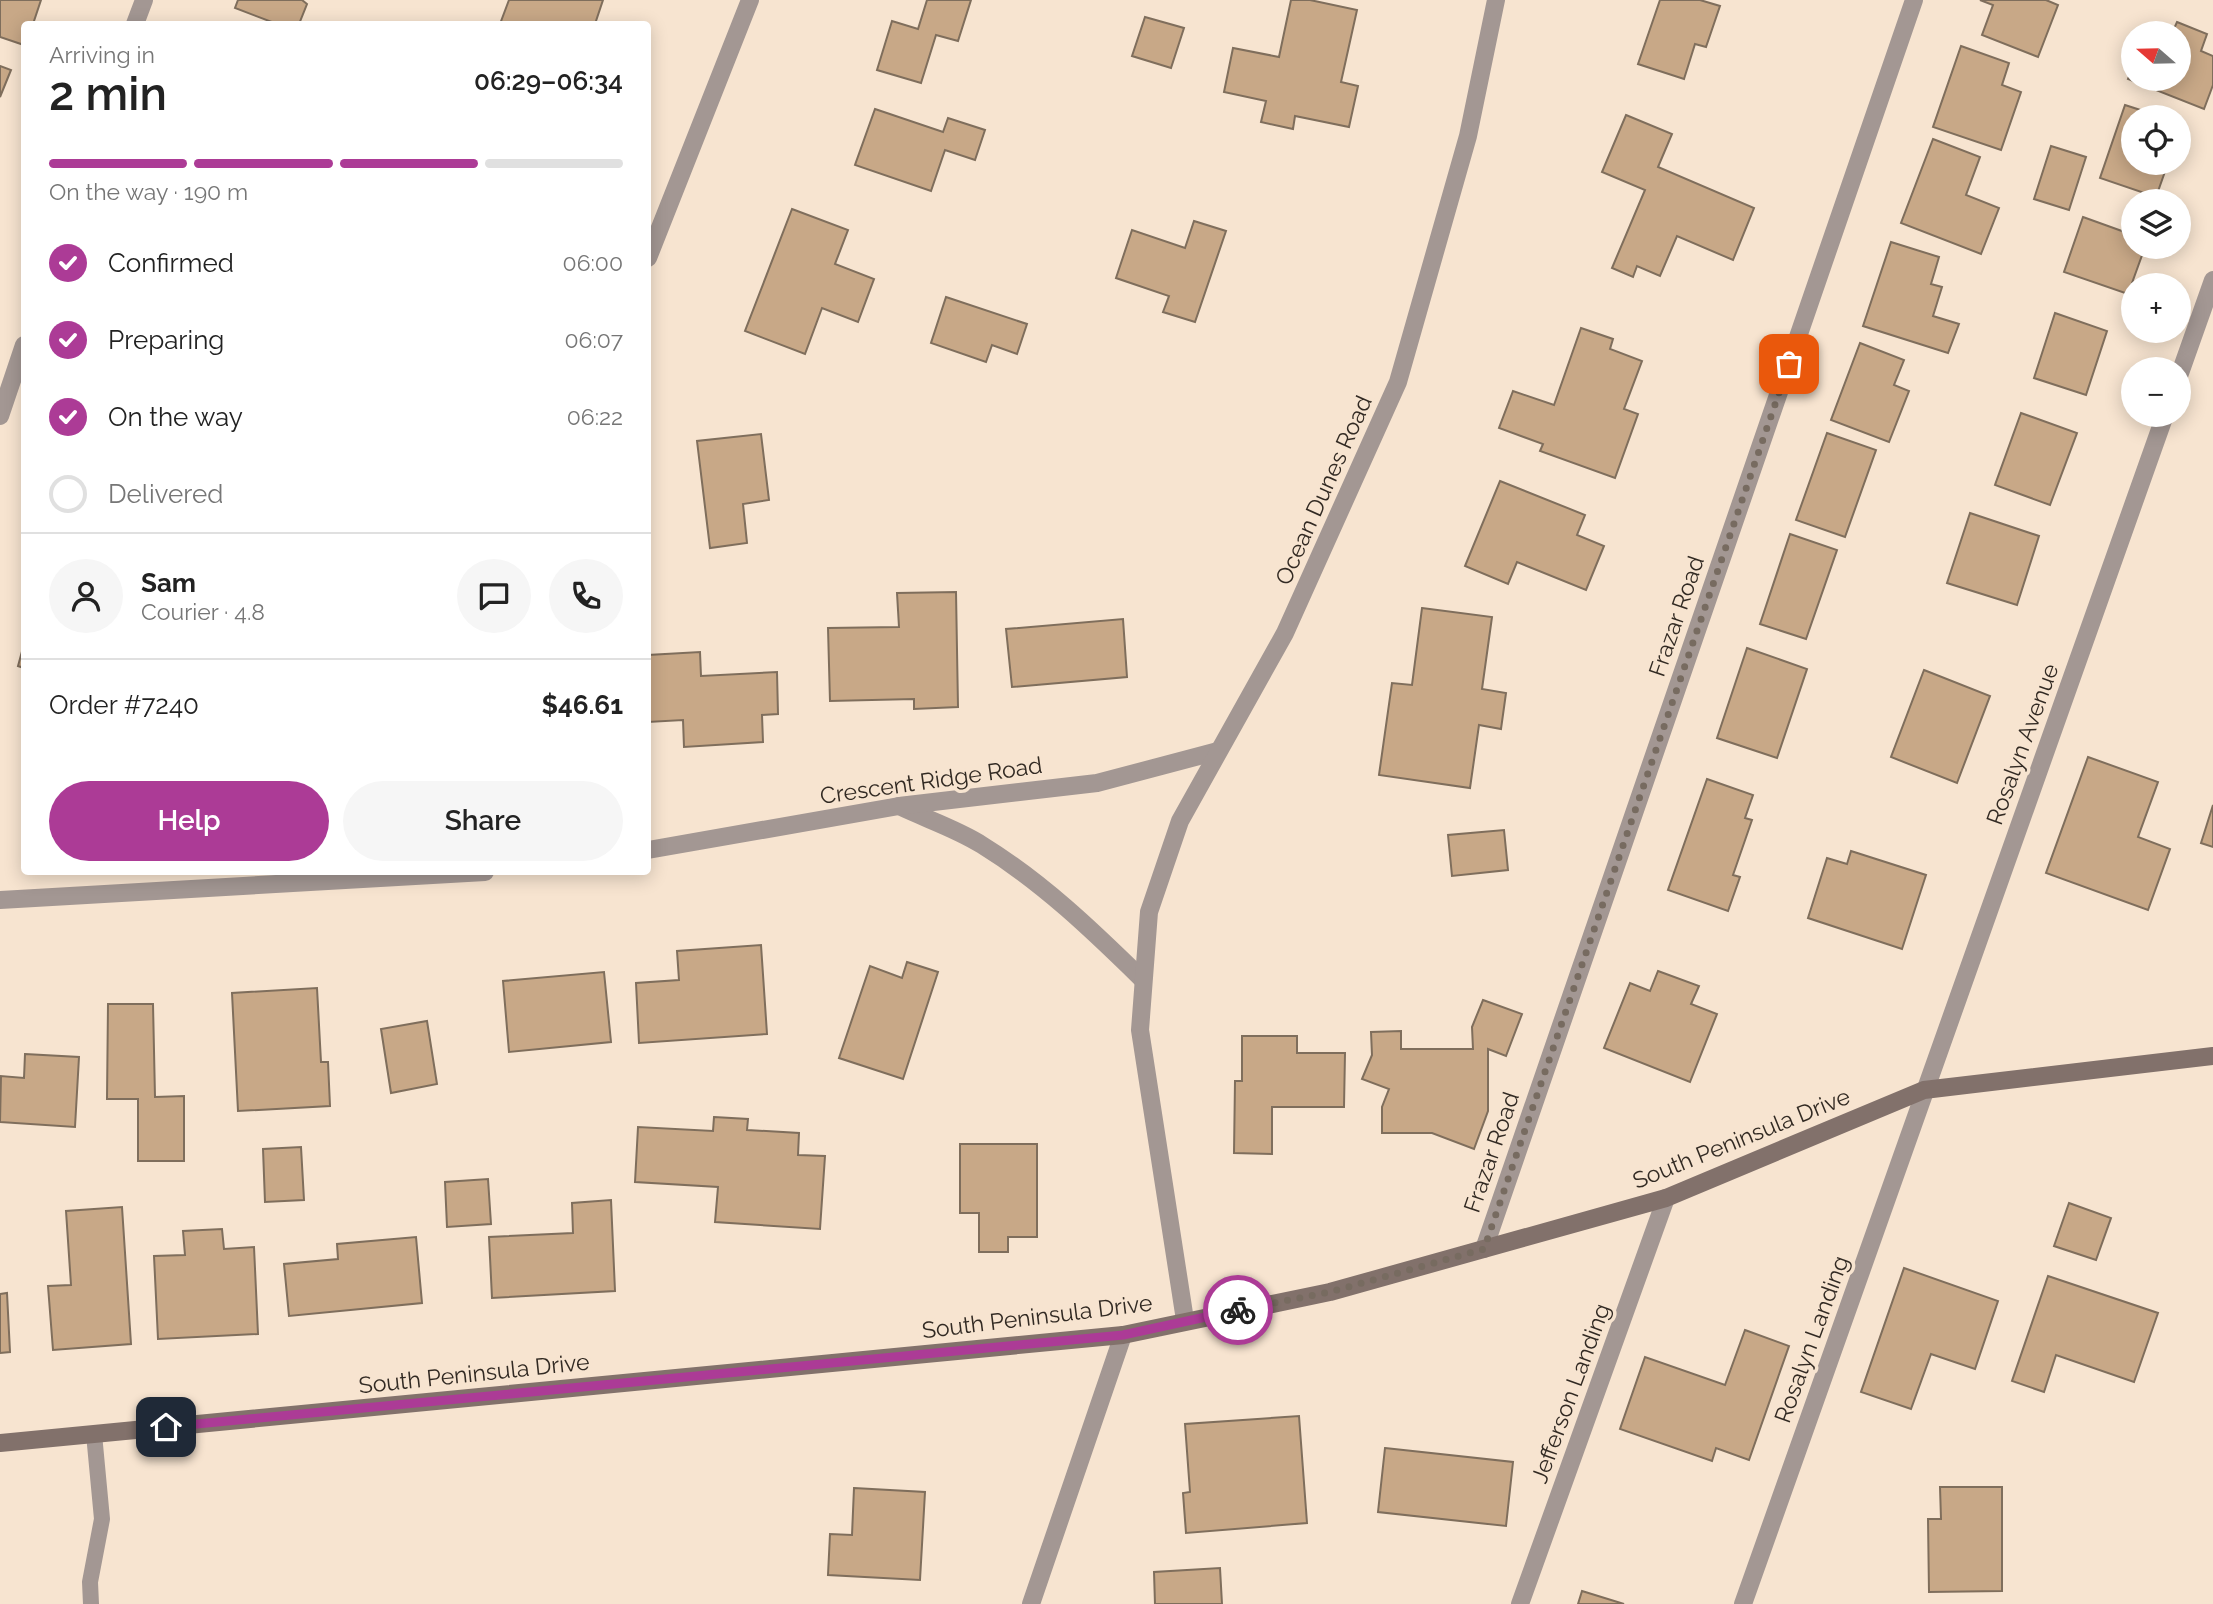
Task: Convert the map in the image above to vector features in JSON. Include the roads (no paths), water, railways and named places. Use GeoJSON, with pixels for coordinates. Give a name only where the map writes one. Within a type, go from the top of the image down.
{"type":"FeatureCollection","features":[{"type":"Feature","properties":{"kind":"main road","name":"South Peninsula Drive"},"geometry":{"type":"LineString","coordinates":[[0,1443],[1123,1335],[1330,1292],[1666,1198],[1924,1090],[2213,1056]]}},
{"type":"Feature","properties":{"kind":"street"},"geometry":{"type":"LineString","coordinates":[[136,21],[144,0]]}},
{"type":"Feature","properties":{"kind":"street"},"geometry":{"type":"LineString","coordinates":[[651,250],[750,0]]}},
{"type":"Feature","properties":{"kind":"street","name":"Ocean Dunes Road"},"geometry":{"type":"LineString","coordinates":[[1185,1320],[1140,1030],[1149,912],[1180,821],[1285,633],[1398,382],[1468,136],[1496,0]]}},
{"type":"Feature","properties":{"kind":"street","name":"Frazar Road"},"geometry":{"type":"LineString","coordinates":[[1484,1249],[1914,0]]}},
{"type":"Feature","properties":{"kind":"street"},"geometry":{"type":"LineString","coordinates":[[2186,357],[2213,280]]}},
{"type":"Feature","properties":{"kind":"street"},"geometry":{"type":"LineString","coordinates":[[0,416],[21,354]]}},
{"type":"Feature","properties":{"kind":"street","name":"Rosalyn Avenue"},"geometry":{"type":"LineString","coordinates":[[1924,1090],[2161,427]]}},
{"type":"Feature","properties":{"kind":"street","name":"Crescent Ridge Road"},"geometry":{"type":"LineString","coordinates":[[651,849],[899,806],[1097,783],[1218,751]]}},
{"type":"Feature","properties":{"kind":"street"},"geometry":{"type":"LineString","coordinates":[[899,806],[980,844],[1037,883],[1079,917],[1142,979]]}},
{"type":"Feature","properties":{"kind":"street"},"geometry":{"type":"LineString","coordinates":[[0,900],[433,875]]}},
{"type":"Feature","properties":{"kind":"street","name":"Rosalyn Landing"},"geometry":{"type":"LineString","coordinates":[[1743,1604],[1924,1090]]}},
{"type":"Feature","properties":{"kind":"street","name":"Jefferson Landing"},"geometry":{"type":"LineString","coordinates":[[1520,1604],[1666,1198]]}},
{"type":"Feature","properties":{"kind":"street"},"geometry":{"type":"LineString","coordinates":[[1031,1604],[1123,1335]]}},
{"type":"Feature","properties":{"kind":"lane"},"geometry":{"type":"LineString","coordinates":[[90,1604],[90,1582],[102,1519],[94,1434]]}}]}
